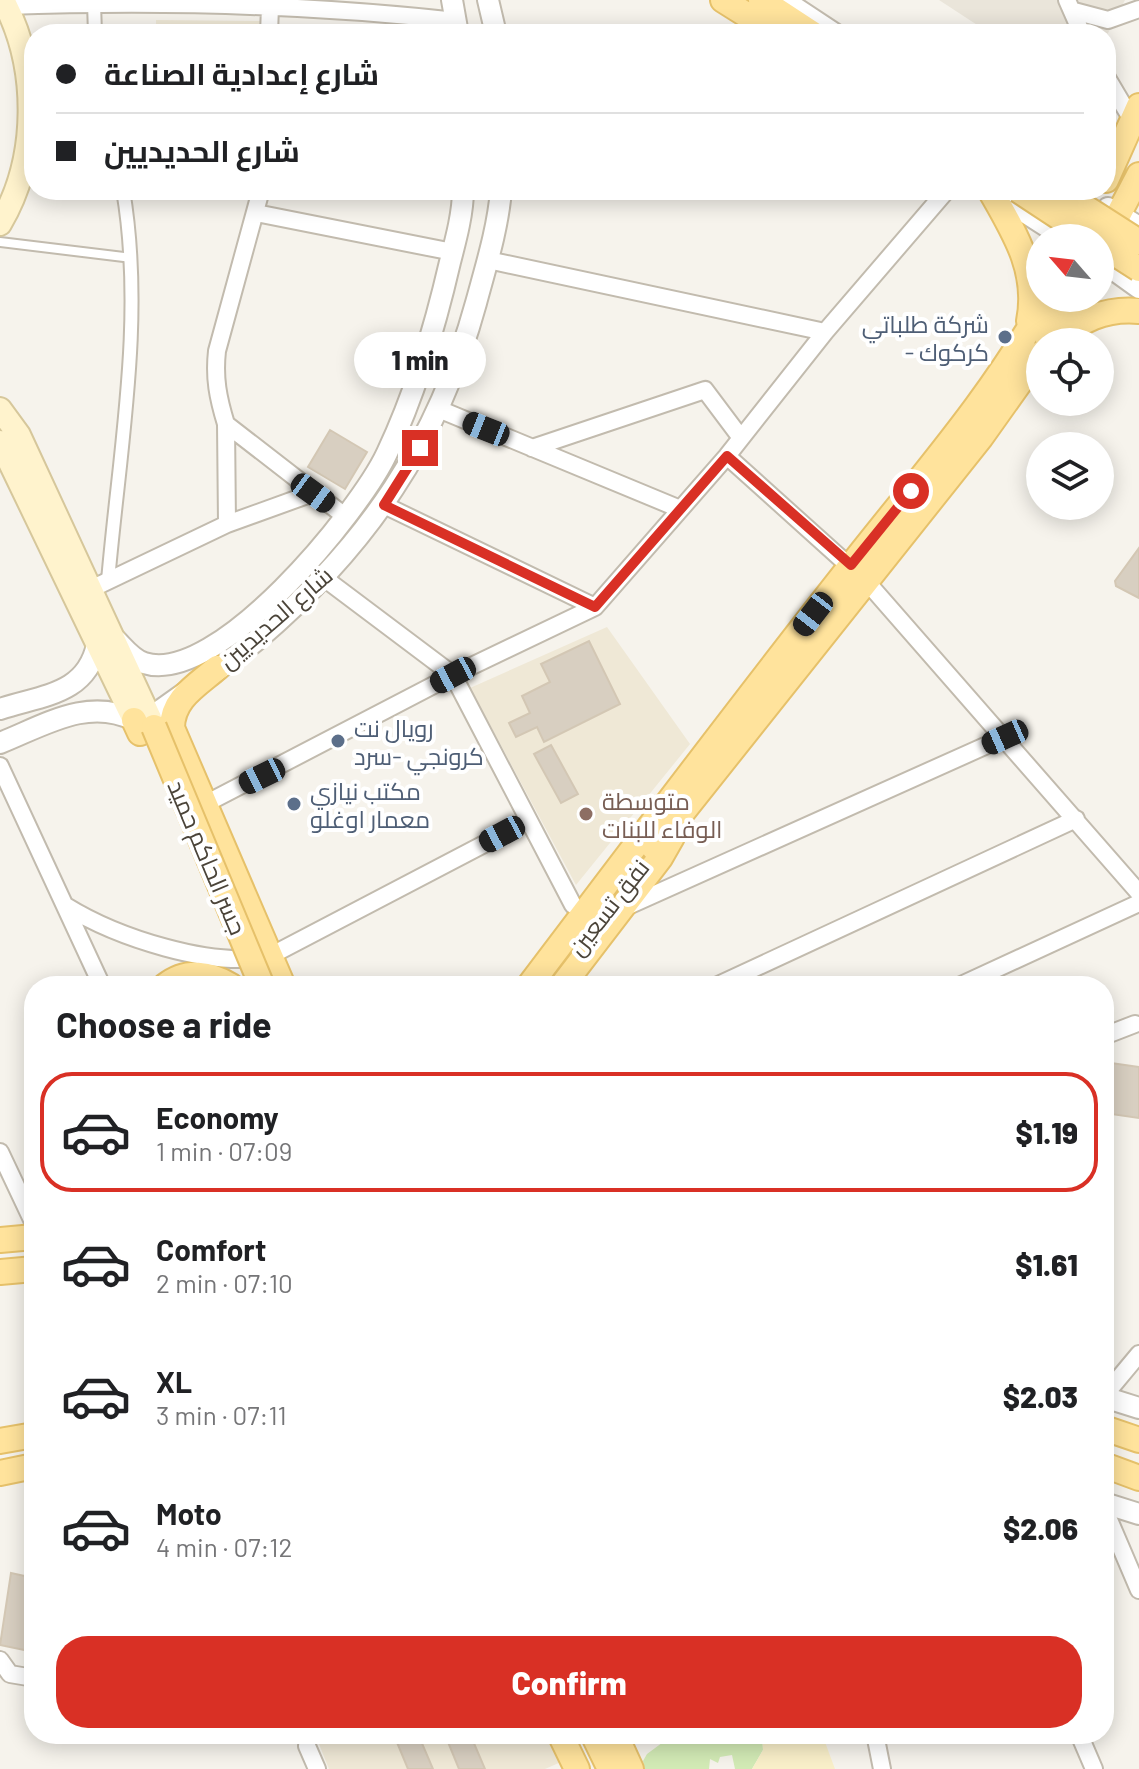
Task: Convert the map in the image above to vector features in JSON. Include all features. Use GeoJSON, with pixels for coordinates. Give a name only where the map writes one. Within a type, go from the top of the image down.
{"type":"FeatureCollection","features":[{"type":"Feature","properties":{"kind":"main road"},"geometry":{"type":"LineString","coordinates":[[761,0],[798,24]]}},
{"type":"Feature","properties":{"kind":"main road"},"geometry":{"type":"LineString","coordinates":[[726,2],[761,24]]}},
{"type":"Feature","properties":{"kind":"main road"},"geometry":{"type":"LineString","coordinates":[[4,3],[24,57]]}},
{"type":"Feature","properties":{"kind":"main road"},"geometry":{"type":"LineString","coordinates":[[1116,132],[1133,118]]}},
{"type":"Feature","properties":{"kind":"main road"},"geometry":{"type":"LineString","coordinates":[[1116,151],[1133,118]]}},
{"type":"Feature","properties":{"kind":"main road"},"geometry":{"type":"LineString","coordinates":[[0,224],[24,158]]}},
{"type":"Feature","properties":{"kind":"main road"},"geometry":{"type":"LineString","coordinates":[[1114,234],[1129,221],[1139,176]]}},
{"type":"Feature","properties":{"kind":"main road"},"geometry":{"type":"LineString","coordinates":[[995,200],[1029,269],[1036,328]]}},
{"type":"Feature","properties":{"kind":"main road"},"geometry":{"type":"LineString","coordinates":[[1033,200],[1070,224]]}},
{"type":"Feature","properties":{"kind":"main road"},"geometry":{"type":"LineString","coordinates":[[1074,200],[1139,242]]}},
{"type":"Feature","properties":{"kind":"main road"},"geometry":{"type":"LineString","coordinates":[[1085,224],[1093,200]]}},
{"type":"Feature","properties":{"kind":"main road"},"geometry":{"type":"LineString","coordinates":[[1114,255],[1139,269]]}},
{"type":"Feature","properties":{"kind":"main road"},"geometry":{"type":"LineString","coordinates":[[1074,328],[1092,316],[1123,310],[1139,311]]}},
{"type":"Feature","properties":{"kind":"main road"},"geometry":{"type":"LineString","coordinates":[[518,976],[632,831],[690,787],[859,574],[971,417],[1026,360]]}},
{"type":"Feature","properties":{"kind":"main road"},"geometry":{"type":"LineString","coordinates":[[0,409],[19,435],[99,585],[106,642]]}},
{"type":"Feature","properties":{"kind":"main road"},"geometry":{"type":"LineString","coordinates":[[0,442],[106,642],[144,725]]}},
{"type":"Feature","properties":{"kind":"main road"},"geometry":{"type":"LineString","coordinates":[[217,668],[178,702],[172,712],[172,728],[207,803],[279,976]]}},
{"type":"Feature","properties":{"kind":"main road","name":"جسر الحاكم حميد"},"geometry":{"type":"LineString","coordinates":[[144,725],[241,976]]}},
{"type":"Feature","properties":{"kind":"main road","name":"جسر الحاكم حميد"},"geometry":{"type":"LineString","coordinates":[[144,725],[257,976]]}},
{"type":"Feature","properties":{"kind":"main road"},"geometry":{"type":"LineString","coordinates":[[570,976],[660,858],[690,787]]}},
{"type":"Feature","properties":{"kind":"main road","name":"نفق تسعين"},"geometry":{"type":"LineString","coordinates":[[537,976],[690,787]]}},
{"type":"Feature","properties":{"kind":"main road","name":"نفق تسعين"},"geometry":{"type":"LineString","coordinates":[[554,976],[690,787]]}},
{"type":"Feature","properties":{"kind":"main road"},"geometry":{"type":"LineString","coordinates":[[187,976],[208,976]]}},
{"type":"Feature","properties":{"kind":"main road"},"geometry":{"type":"LineString","coordinates":[[0,1226],[24,1225]]}},
{"type":"Feature","properties":{"kind":"main road"},"geometry":{"type":"LineString","coordinates":[[0,1240],[24,1238]]}},
{"type":"Feature","properties":{"kind":"main road"},"geometry":{"type":"LineString","coordinates":[[0,1255],[24,1254]]}},
{"type":"Feature","properties":{"kind":"main road"},"geometry":{"type":"LineString","coordinates":[[0,1272],[24,1270]]}},
{"type":"Feature","properties":{"kind":"main road"},"geometry":{"type":"LineString","coordinates":[[1114,1430],[1138,1435]]}},
{"type":"Feature","properties":{"kind":"main road"},"geometry":{"type":"LineString","coordinates":[[0,1441],[24,1437]]}},
{"type":"Feature","properties":{"kind":"main road"},"geometry":{"type":"LineString","coordinates":[[0,1457],[24,1453]]}},
{"type":"Feature","properties":{"kind":"main road"},"geometry":{"type":"LineString","coordinates":[[0,1473],[24,1468]]}},
{"type":"Feature","properties":{"kind":"main road"},"geometry":{"type":"LineString","coordinates":[[1114,1469],[1139,1478]]}},
{"type":"Feature","properties":{"kind":"main road"},"geometry":{"type":"LineString","coordinates":[[0,1488],[24,1484]]}},
{"type":"Feature","properties":{"kind":"main road"},"geometry":{"type":"LineString","coordinates":[[565,1744],[577,1769]]}},
{"type":"Feature","properties":{"kind":"main road"},"geometry":{"type":"LineString","coordinates":[[582,1744],[593,1769]]}},
{"type":"Feature","properties":{"kind":"main road"},"geometry":{"type":"LineString","coordinates":[[598,1744],[610,1769]]}},
{"type":"Feature","properties":{"kind":"main road"},"geometry":{"type":"LineString","coordinates":[[620,1744],[631,1769]]}},
{"type":"Feature","properties":{"kind":"street"},"geometry":{"type":"LineString","coordinates":[[452,0],[456,24]]}},
{"type":"Feature","properties":{"kind":"street"},"geometry":{"type":"LineString","coordinates":[[488,0],[494,24]]}},
{"type":"Feature","properties":{"kind":"street"},"geometry":{"type":"LineString","coordinates":[[783,0],[820,24]]}},
{"type":"Feature","properties":{"kind":"street"},"geometry":{"type":"LineString","coordinates":[[726,2],[754,24]]}},
{"type":"Feature","properties":{"kind":"street"},"geometry":{"type":"LineString","coordinates":[[4,3],[376,6],[442,24]]}},
{"type":"Feature","properties":{"kind":"street"},"geometry":{"type":"LineString","coordinates":[[94,3],[95,24]]}},
{"type":"Feature","properties":{"kind":"street"},"geometry":{"type":"LineString","coordinates":[[269,24],[270,6]]}},
{"type":"Feature","properties":{"kind":"street"},"geometry":{"type":"LineString","coordinates":[[1070,6],[1108,20],[1139,9]]}},
{"type":"Feature","properties":{"kind":"street"},"geometry":{"type":"LineString","coordinates":[[1116,92],[1133,118]]}},
{"type":"Feature","properties":{"kind":"street"},"geometry":{"type":"LineString","coordinates":[[99,585],[123,430],[132,258],[124,200]]}},
{"type":"Feature","properties":{"kind":"street"},"geometry":{"type":"LineString","coordinates":[[227,524],[226,424],[216,390],[217,351],[259,200]]}},
{"type":"Feature","properties":{"kind":"street","name":"شارع الحديديين"},"geometry":{"type":"LineString","coordinates":[[106,642],[143,663],[168,663],[200,653],[241,627],[279,592],[346,517],[386,455],[435,325],[462,200]]}},
{"type":"Feature","properties":{"kind":"street","name":"شارع الحديديين"},"geometry":{"type":"LineString","coordinates":[[144,725],[256,640],[324,578],[384,505],[409,468],[441,410],[464,349],[488,260],[499,200]]}},
{"type":"Feature","properties":{"kind":"street"},"geometry":{"type":"LineString","coordinates":[[207,803],[453,675],[595,607],[727,456],[825,332],[938,200]]}},
{"type":"Feature","properties":{"kind":"street"},"geometry":{"type":"LineString","coordinates":[[1006,200],[1043,224]]}},
{"type":"Feature","properties":{"kind":"street"},"geometry":{"type":"LineString","coordinates":[[1107,200],[1129,221]]}},
{"type":"Feature","properties":{"kind":"street"},"geometry":{"type":"LineString","coordinates":[[256,213],[453,252]]}},
{"type":"Feature","properties":{"kind":"street"},"geometry":{"type":"LineString","coordinates":[[488,260],[825,332]]}},
{"type":"Feature","properties":{"kind":"street"},"geometry":{"type":"LineString","coordinates":[[1114,270],[1139,288]]}},
{"type":"Feature","properties":{"kind":"street"},"geometry":{"type":"LineString","coordinates":[[532,448],[705,390],[741,438]]}},
{"type":"Feature","properties":{"kind":"street"},"geometry":{"type":"LineString","coordinates":[[441,410],[680,509]]}},
{"type":"Feature","properties":{"kind":"street"},"geometry":{"type":"LineString","coordinates":[[226,424],[346,517]]}},
{"type":"Feature","properties":{"kind":"street"},"geometry":{"type":"LineString","coordinates":[[386,455],[409,468]]}},
{"type":"Feature","properties":{"kind":"street"},"geometry":{"type":"LineString","coordinates":[[727,456],[859,574],[1139,893]]}},
{"type":"Feature","properties":{"kind":"street"},"geometry":{"type":"LineString","coordinates":[[99,585],[227,524],[313,493]]}},
{"type":"Feature","properties":{"kind":"street"},"geometry":{"type":"LineString","coordinates":[[384,505],[595,607]]}},
{"type":"Feature","properties":{"kind":"street"},"geometry":{"type":"LineString","coordinates":[[324,578],[453,675],[573,905]]}},
{"type":"Feature","properties":{"kind":"street"},"geometry":{"type":"LineString","coordinates":[[0,709],[73,686],[93,665],[106,642]]}},
{"type":"Feature","properties":{"kind":"street"},"geometry":{"type":"LineString","coordinates":[[0,743],[87,708],[117,712],[144,725]]}},
{"type":"Feature","properties":{"kind":"street"},"geometry":{"type":"LineString","coordinates":[[621,910],[1005,737]]}},
{"type":"Feature","properties":{"kind":"street"},"geometry":{"type":"LineString","coordinates":[[0,766],[98,976]]}},
{"type":"Feature","properties":{"kind":"street"},"geometry":{"type":"LineString","coordinates":[[738,976],[1076,819]]}},
{"type":"Feature","properties":{"kind":"street"},"geometry":{"type":"LineString","coordinates":[[66,906],[111,930],[160,946],[237,959],[270,956],[528,821]]}},
{"type":"Feature","properties":{"kind":"street"},"geometry":{"type":"LineString","coordinates":[[981,976],[1139,903]]}},
{"type":"Feature","properties":{"kind":"street"},"geometry":{"type":"LineString","coordinates":[[1114,1032],[1135,1024]]}},
{"type":"Feature","properties":{"kind":"street"},"geometry":{"type":"LineString","coordinates":[[0,1152],[24,1203]]}},
{"type":"Feature","properties":{"kind":"street"},"geometry":{"type":"LineString","coordinates":[[1114,1384],[1139,1354]]}},
{"type":"Feature","properties":{"kind":"street"},"geometry":{"type":"LineString","coordinates":[[1114,1399],[1139,1408]]}},
{"type":"Feature","properties":{"kind":"street"},"geometry":{"type":"LineString","coordinates":[[1114,1508],[1139,1514]]}},
{"type":"Feature","properties":{"kind":"street"},"geometry":{"type":"LineString","coordinates":[[1114,1529],[1139,1590]]}},
{"type":"Feature","properties":{"kind":"street"},"geometry":{"type":"LineString","coordinates":[[0,1660],[10,1674],[24,1676]]}},
{"type":"Feature","properties":{"kind":"street"},"geometry":{"type":"LineString","coordinates":[[877,1744],[882,1769]]}},
{"type":"Feature","properties":{"kind":"street"},"geometry":{"type":"LineString","coordinates":[[1083,1744],[1094,1769]]}},
{"type":"Feature","properties":{"kind":"street"},"geometry":{"type":"LineString","coordinates":[[307,1746],[317,1769]]}},
{"type":"Feature","properties":{"kind":"lane"},"geometry":{"type":"LineString","coordinates":[[0,242],[132,258]]}},
{"type":"Feature","properties":{"kind":"shaded area"},"geometry":{"type":"Polygon","coordinates":[[[939,0],[1125,0],[1113,24],[976,24],[939,0]]]}},
{"type":"Feature","properties":{"kind":"shaded area"},"geometry":{"type":"Polygon","coordinates":[[[156,20],[262,21],[262,24],[156,24],[156,20]]]}},
{"type":"Feature","properties":{"kind":"shaded area","name":"متوسطة الوفاء للبنات"},"geometry":{"type":"Polygon","coordinates":[[[607,627],[690,744],[576,885],[470,688],[607,627]]]}},
{"type":"Feature","properties":{"kind":"shaded area"},"geometry":{"type":"Polygon","coordinates":[[[319,1744],[553,1744],[561,1762],[545,1769],[329,1769],[319,1744]]]}},
{"type":"Feature","properties":{"kind":"green space"},"geometry":{"type":"Polygon","coordinates":[[[660,1744],[763,1744],[763,1750],[752,1769],[735,1769],[732,1755],[720,1757],[718,1763],[710,1759],[709,1769],[645,1769],[643,1761],[660,1744]]]}},
{"type":"Feature","properties":{"kind":"sand"},"geometry":{"type":"Polygon","coordinates":[[[763,1744],[826,1744],[835,1769],[752,1769],[763,1750],[763,1744]]]}},
{"type":"Feature","properties":{"kind":"building"},"geometry":{"type":"Polygon","coordinates":[[[330,430],[367,452],[345,489],[308,467],[330,430]]]}},
{"type":"Feature","properties":{"kind":"building"},"geometry":{"type":"Polygon","coordinates":[[[1139,548],[1139,598],[1116,586],[1115,581],[1139,548]]]}},
{"type":"Feature","properties":{"kind":"building"},"geometry":{"type":"Polygon","coordinates":[[[589,641],[620,704],[544,742],[537,727],[516,737],[509,723],[530,713],[522,696],[550,682],[541,664],[589,641]]]}},
{"type":"Feature","properties":{"kind":"building"},"geometry":{"type":"Polygon","coordinates":[[[551,745],[578,794],[561,803],[534,754],[551,745]]]}},
{"type":"Feature","properties":{"kind":"building"},"geometry":{"type":"Polygon","coordinates":[[[1114,1063],[1139,1067],[1139,1118],[1114,1114],[1114,1063]]]}},
{"type":"Feature","properties":{"kind":"building"},"geometry":{"type":"Polygon","coordinates":[[[11,1573],[24,1576],[24,1650],[0,1645],[11,1573]]]}},
{"type":"Feature","properties":{"kind":"building"},"geometry":{"type":"Polygon","coordinates":[[[398,1744],[422,1744],[433,1769],[408,1769],[398,1744]]]}},
{"type":"Feature","properties":{"kind":"building"},"geometry":{"type":"Polygon","coordinates":[[[449,1744],[474,1744],[485,1769],[459,1769],[449,1744]]]}},
{"type":"Feature","properties":{"kind":"place","name":"شركة طلباتي - كركوك"},"geometry":{"type":"Point","coordinates":[1005,337]}},
{"type":"Feature","properties":{"kind":"place","name":"رويال نت كرونجي -سرد"},"geometry":{"type":"Point","coordinates":[338,741]}},
{"type":"Feature","properties":{"kind":"place","name":"مكتب نيازي معمار اوغلو"},"geometry":{"type":"Point","coordinates":[294,804]}},
{"type":"Feature","properties":{"kind":"place","name":"متوسطة الوفاء للبنات"},"geometry":{"type":"Point","coordinates":[586,814]}},
{"type":"Feature","properties":{"kind":"route"},"geometry":{"type":"LineString","coordinates":[[420,448],[384,505],[595,607],[727,456],[851,565],[911,491]]}}]}
